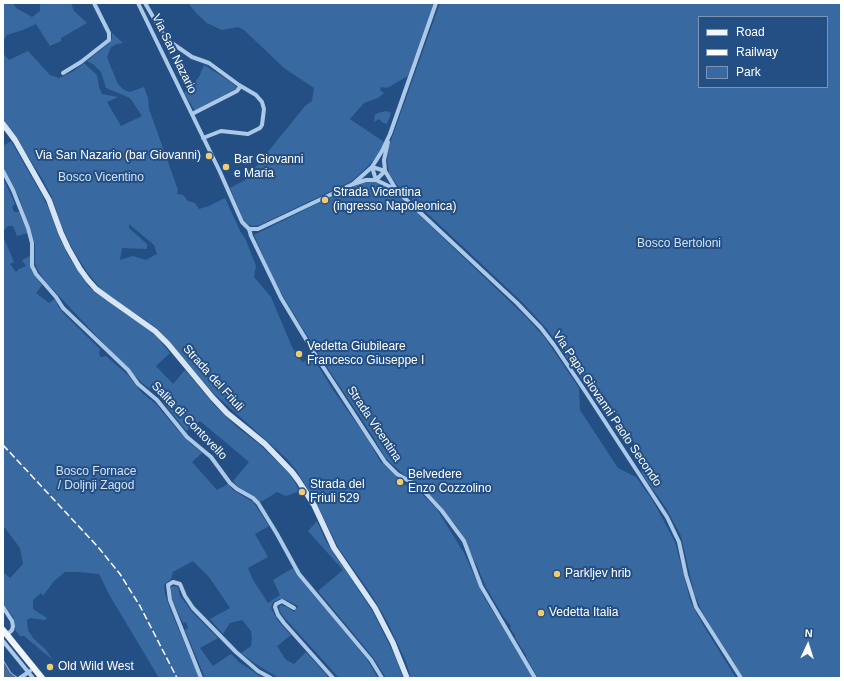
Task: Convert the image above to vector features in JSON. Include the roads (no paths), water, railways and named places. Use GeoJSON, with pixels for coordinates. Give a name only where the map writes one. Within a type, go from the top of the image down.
{"type":"FeatureCollection","features":[{"type":"Feature","properties":{"kind":"main road","name":"Strada del Friuli"},"geometry":{"type":"LineString","coordinates":[[3,124],[15,140],[49,200],[68,248],[88,280],[96,289],[155,331],[227,413],[265,444],[298,480],[314,505],[334,548],[375,608],[393,643],[407,678]]}},
{"type":"Feature","properties":{"kind":"main road"},"geometry":{"type":"LineString","coordinates":[[5,632],[42,678]]}},
{"type":"Feature","properties":{"kind":"street"},"geometry":{"type":"LineString","coordinates":[[63,73],[81,62],[109,40],[109,33],[94,3]]}},
{"type":"Feature","properties":{"kind":"street","name":"Via San Nazario"},"geometry":{"type":"LineString","coordinates":[[138,3],[242,222],[249,229]]}},
{"type":"Feature","properties":{"kind":"street","name":"Via San Nazario"},"geometry":{"type":"LineString","coordinates":[[146,3],[166,39],[192,57],[209,63],[239,85],[256,95],[262,102],[264,109],[262,125],[260,128],[248,134],[221,131],[203,138]]}},
{"type":"Feature","properties":{"kind":"street"},"geometry":{"type":"LineString","coordinates":[[353,184],[372,167],[382,152],[390,134],[436,3]]}},
{"type":"Feature","properties":{"kind":"street","name":"Via San Nazario"},"geometry":{"type":"LineString","coordinates":[[192,114],[237,91],[240,87],[239,85]]}},
{"type":"Feature","properties":{"kind":"street"},"geometry":{"type":"LineString","coordinates":[[385,171],[384,160],[390,134]]}},
{"type":"Feature","properties":{"kind":"street"},"geometry":{"type":"LineString","coordinates":[[372,167],[385,171]]}},
{"type":"Feature","properties":{"kind":"street"},"geometry":{"type":"LineString","coordinates":[[372,167],[376,180]]}},
{"type":"Feature","properties":{"kind":"street","name":"Salita di Contovello"},"geometry":{"type":"LineString","coordinates":[[3,171],[13,190],[28,228],[32,243],[33,270],[63,308],[128,370],[138,384],[157,400],[187,437],[211,457],[230,483],[258,504],[277,534],[299,574],[371,660],[382,678]]}},
{"type":"Feature","properties":{"kind":"street"},"geometry":{"type":"LineString","coordinates":[[249,229],[258,229],[353,184],[366,180],[376,180],[385,171]]}},
{"type":"Feature","properties":{"kind":"street","name":"Via Papa Giovanni Paolo Secondo"},"geometry":{"type":"LineString","coordinates":[[385,171],[397,190],[517,303],[541,328],[554,345],[667,517],[679,542],[686,575],[696,607],[741,678]]}},
{"type":"Feature","properties":{"kind":"street","name":"Via Papa Giovanni Paolo Secondo"},"geometry":{"type":"LineString","coordinates":[[376,180],[397,190]]}},
{"type":"Feature","properties":{"kind":"street","name":"Strada Vicentina"},"geometry":{"type":"LineString","coordinates":[[249,229],[281,298],[316,356],[384,462],[397,474],[421,488],[442,511],[464,541],[481,586],[535,678]]}},
{"type":"Feature","properties":{"kind":"street"},"geometry":{"type":"LineString","coordinates":[[202,678],[170,600],[168,585],[173,582],[180,584],[185,596],[193,608],[236,652],[258,671],[271,678]]}},
{"type":"Feature","properties":{"kind":"street"},"geometry":{"type":"LineString","coordinates":[[294,608],[282,602],[276,604],[275,607],[278,615],[284,623],[333,678]]}},
{"type":"Feature","properties":{"kind":"street"},"geometry":{"type":"LineString","coordinates":[[3,607],[12,621],[13,626],[12,630],[5,632]]}},
{"type":"Feature","properties":{"kind":"street"},"geometry":{"type":"LineString","coordinates":[[3,641],[33,678]]}},
{"type":"Feature","properties":{"kind":"street"},"geometry":{"type":"LineString","coordinates":[[20,678],[29,672]]}},
{"type":"Feature","properties":{"kind":"railway"},"geometry":{"type":"LineString","coordinates":[[3,445],[98,547],[120,574],[140,606],[177,678]]}},
{"type":"Feature","properties":{"kind":"place","name":"Via San Nazario (bar Giovanni)"},"geometry":{"type":"Point","coordinates":[209,156]}},
{"type":"Feature","properties":{"kind":"place","name":"Bar Giovanni e Maria"},"geometry":{"type":"Point","coordinates":[226,167]}},
{"type":"Feature","properties":{"kind":"place","name":"Strada Vicentina (ingresso Napoleonica)"},"geometry":{"type":"Point","coordinates":[325,200]}},
{"type":"Feature","properties":{"kind":"place","name":"Vedetta Giubileare Francesco Giuseppe I"},"geometry":{"type":"Point","coordinates":[299,354]}},
{"type":"Feature","properties":{"kind":"place","name":"Belvedere Enzo Cozzolino"},"geometry":{"type":"Point","coordinates":[400,482]}},
{"type":"Feature","properties":{"kind":"place","name":"Strada del Friuli 529"},"geometry":{"type":"Point","coordinates":[302,492]}},
{"type":"Feature","properties":{"kind":"place","name":"Parkljev hrib"},"geometry":{"type":"Point","coordinates":[557,574]}},
{"type":"Feature","properties":{"kind":"place","name":"Vedetta Italia"},"geometry":{"type":"Point","coordinates":[541,613]}},
{"type":"Feature","properties":{"kind":"place","name":"Old Wild West"},"geometry":{"type":"Point","coordinates":[50,667]}},
{"type":"Feature","properties":{"kind":"park label","name":"Bosco Vicentino"},"geometry":{"type":"Point","coordinates":[101,178]}},
{"type":"Feature","properties":{"kind":"park label","name":"Bosco Bertoloni"},"geometry":{"type":"Point","coordinates":[679,244]}},
{"type":"Feature","properties":{"kind":"park label","name":"Bosco Fornace / Doljnji Zagod"},"geometry":{"type":"Point","coordinates":[96,479]}}]}
